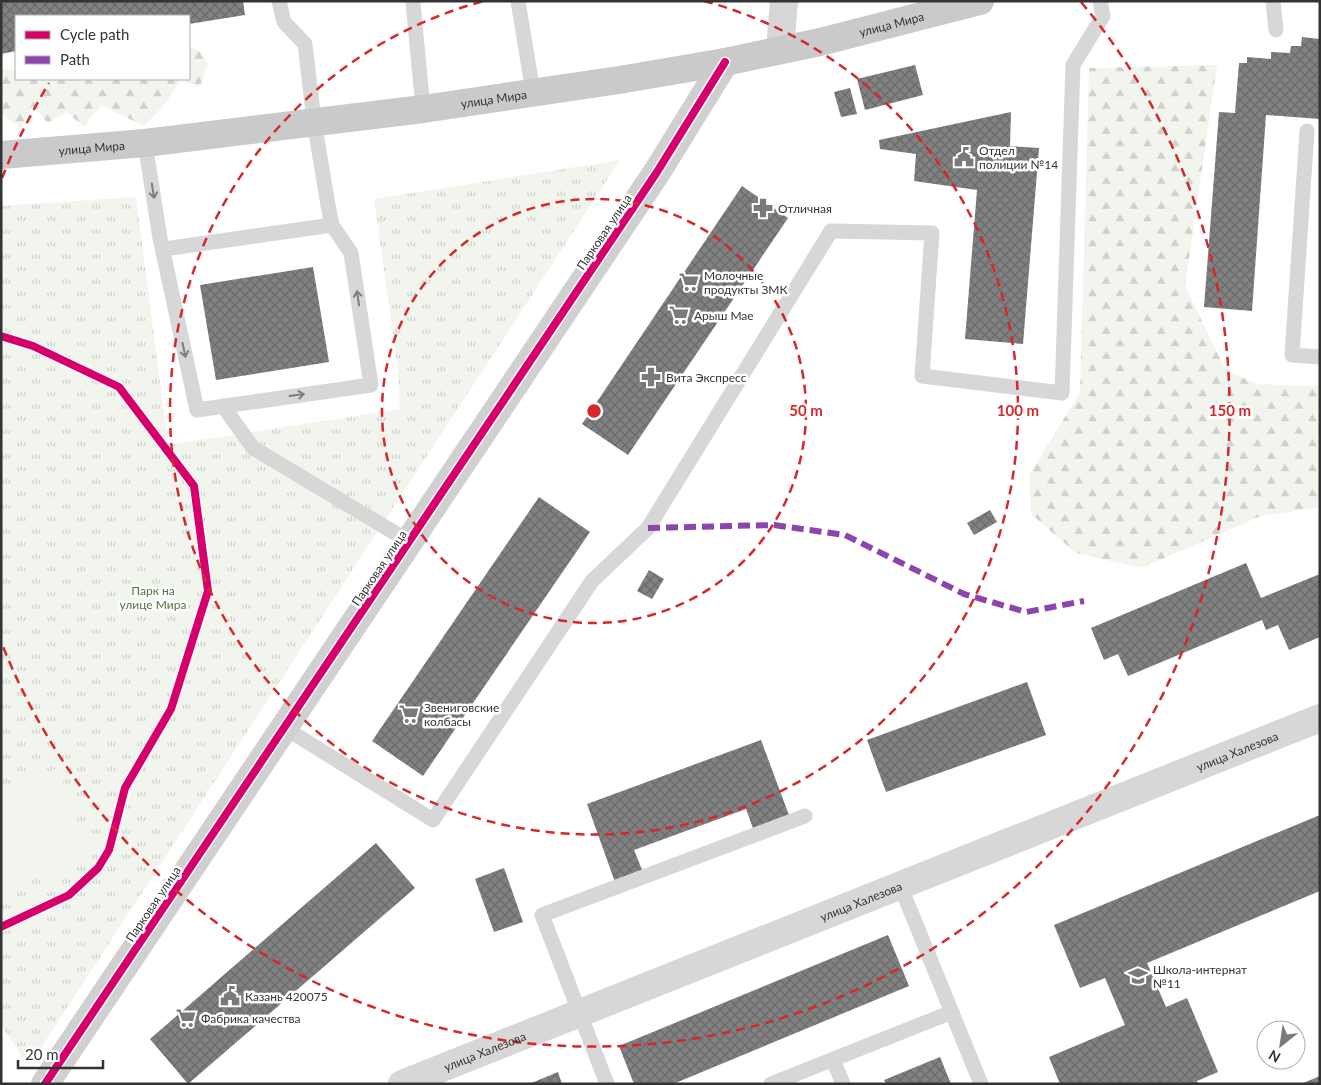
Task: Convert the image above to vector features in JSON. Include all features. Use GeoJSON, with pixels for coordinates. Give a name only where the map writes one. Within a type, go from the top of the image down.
{"type":"FeatureCollection","features":[{"type":"Feature","properties":{"kind":"main road","name":"улица Мира"},"geometry":{"type":"LineString","coordinates":[[1,155],[145,143],[423,109],[725,62],[974,2]]}},
{"type":"Feature","properties":{"kind":"street"},"geometry":{"type":"LineString","coordinates":[[780,50],[784,1]]}},
{"type":"Feature","properties":{"kind":"street","name":"Парковая улица"},"geometry":{"type":"LineString","coordinates":[[45,1084],[657,172],[725,62]]}},
{"type":"Feature","properties":{"kind":"street","name":"улица Халезова"},"geometry":{"type":"LineString","coordinates":[[402,1084],[1320,718]]}},
{"type":"Feature","properties":{"kind":"lane"},"geometry":{"type":"LineString","coordinates":[[145,143],[164,249],[197,410],[371,385],[351,253],[332,225],[314,121],[306,44],[284,22],[279,1]]}},
{"type":"Feature","properties":{"kind":"lane"},"geometry":{"type":"LineString","coordinates":[[518,1],[532,92]]}},
{"type":"Feature","properties":{"kind":"lane"},"geometry":{"type":"LineString","coordinates":[[285,728],[433,820],[592,581],[648,528],[831,231],[932,233],[922,376],[1062,393],[1073,65],[1103,16],[1100,1]]}},
{"type":"Feature","properties":{"kind":"lane"},"geometry":{"type":"LineString","coordinates":[[1273,1],[1276,30]]}},
{"type":"Feature","properties":{"kind":"lane"},"geometry":{"type":"LineString","coordinates":[[413,3],[423,109]]}},
{"type":"Feature","properties":{"kind":"lane"},"geometry":{"type":"LineString","coordinates":[[1307,131],[1292,355],[1320,357]]}},
{"type":"Feature","properties":{"kind":"lane"},"geometry":{"type":"LineString","coordinates":[[164,249],[332,225]]}},
{"type":"Feature","properties":{"kind":"lane"},"geometry":{"type":"LineString","coordinates":[[223,406],[252,448],[410,542]]}},
{"type":"Feature","properties":{"kind":"lane"},"geometry":{"type":"LineString","coordinates":[[606,1084],[542,915],[805,816]]}},
{"type":"Feature","properties":{"kind":"lane"},"geometry":{"type":"LineString","coordinates":[[900,885],[981,1084]]}},
{"type":"Feature","properties":{"kind":"lane"},"geometry":{"type":"LineString","coordinates":[[772,1084],[952,1012]]}},
{"type":"Feature","properties":{"kind":"lane"},"geometry":{"type":"LineString","coordinates":[[833,1059],[843,1084]]}},
{"type":"Feature","properties":{"kind":"green space"},"geometry":{"type":"Polygon","coordinates":[[[190,47],[200,51],[208,64],[200,87],[181,80],[190,80],[190,47]]]}},
{"type":"Feature","properties":{"kind":"green space"},"geometry":{"type":"Polygon","coordinates":[[[1217,65],[1185,286],[1225,369],[1256,384],[1310,386],[1320,384],[1320,507],[1261,516],[1141,568],[1076,553],[1031,514],[1029,475],[1080,393],[1089,68],[1217,65]]]}},
{"type":"Feature","properties":{"kind":"green space"},"geometry":{"type":"Polygon","coordinates":[[[1,69],[15,70],[15,80],[181,80],[164,105],[144,126],[101,105],[84,127],[67,112],[48,123],[32,106],[21,129],[1,113],[1,69]]]}},
{"type":"Feature","properties":{"kind":"green space","name":"Парк на улице Мира"},"geometry":{"type":"Polygon","coordinates":[[[620,160],[29,1066],[1,1026],[1,206],[136,197],[168,445],[400,409],[398,370],[374,199],[620,160]]]}},
{"type":"Feature","properties":{"kind":"green space"},"geometry":{"type":"Polygon","coordinates":[[[58,768],[92,859],[1,891],[1,793],[58,768]]]}},
{"type":"Feature","properties":{"kind":"building"},"geometry":{"type":"Polygon","coordinates":[[[1,1],[243,1],[245,15],[190,24],[190,15],[15,15],[15,51],[1,54],[1,1]]]}},
{"type":"Feature","properties":{"kind":"building"},"geometry":{"type":"Polygon","coordinates":[[[1302,37],[1320,39],[1320,119],[1266,115],[1252,311],[1204,307],[1219,112],[1235,113],[1239,63],[1247,63],[1247,57],[1271,59],[1271,52],[1290,53],[1291,46],[1301,46],[1302,37]]]}},
{"type":"Feature","properties":{"kind":"building"},"geometry":{"type":"Polygon","coordinates":[[[915,65],[923,95],[865,110],[857,79],[915,65]]]}},
{"type":"Feature","properties":{"kind":"building"},"geometry":{"type":"Polygon","coordinates":[[[850,88],[857,114],[841,117],[834,92],[850,88]]]}},
{"type":"Feature","properties":{"kind":"building"},"geometry":{"type":"Polygon","coordinates":[[[1011,112],[1010,146],[1039,148],[1023,344],[965,339],[977,190],[914,181],[916,154],[880,149],[879,140],[1011,112]]]}},
{"type":"Feature","properties":{"kind":"building"},"geometry":{"type":"Polygon","coordinates":[[[742,186],[788,218],[628,455],[582,424],[742,186]]]}},
{"type":"Feature","properties":{"kind":"building"},"geometry":{"type":"Polygon","coordinates":[[[313,267],[329,362],[216,380],[200,285],[313,267]]]}},
{"type":"Feature","properties":{"kind":"building"},"geometry":{"type":"Polygon","coordinates":[[[539,497],[590,532],[423,776],[372,741],[539,497]]]}},
{"type":"Feature","properties":{"kind":"building"},"geometry":{"type":"Polygon","coordinates":[[[990,510],[997,522],[974,535],[967,523],[990,510]]]}},
{"type":"Feature","properties":{"kind":"building"},"geometry":{"type":"Polygon","coordinates":[[[1246,563],[1261,598],[1320,574],[1320,637],[1289,650],[1278,625],[1266,630],[1262,620],[1128,676],[1118,654],[1104,660],[1091,628],[1246,563]]]}},
{"type":"Feature","properties":{"kind":"building"},"geometry":{"type":"Polygon","coordinates":[[[649,570],[664,579],[652,599],[637,591],[649,570]]]}},
{"type":"Feature","properties":{"kind":"building"},"geometry":{"type":"Polygon","coordinates":[[[1027,682],[1046,735],[886,792],[867,740],[1027,682]]]}},
{"type":"Feature","properties":{"kind":"building"},"geometry":{"type":"Polygon","coordinates":[[[761,740],[790,818],[754,831],[746,809],[634,850],[643,872],[615,882],[587,804],[761,740]]]}},
{"type":"Feature","properties":{"kind":"building"},"geometry":{"type":"Polygon","coordinates":[[[1320,815],[1320,891],[1147,963],[1166,1007],[1187,998],[1218,1072],[1197,1081],[1198,1084],[1060,1084],[1049,1057],[1125,1025],[1105,978],[1080,988],[1054,925],[1320,815]]]}},
{"type":"Feature","properties":{"kind":"building"},"geometry":{"type":"Polygon","coordinates":[[[376,843],[415,888],[188,1084],[150,1039],[376,843]]]}},
{"type":"Feature","properties":{"kind":"building"},"geometry":{"type":"Polygon","coordinates":[[[504,868],[523,922],[494,932],[475,879],[504,868]]]}},
{"type":"Feature","properties":{"kind":"building"},"geometry":{"type":"Polygon","coordinates":[[[888,935],[909,986],[673,1084],[634,1084],[619,1046],[888,935]]]}},
{"type":"Feature","properties":{"kind":"building"},"geometry":{"type":"Polygon","coordinates":[[[940,1057],[951,1084],[886,1084],[884,1080],[940,1057]]]}},
{"type":"Feature","properties":{"kind":"building"},"geometry":{"type":"Polygon","coordinates":[[[558,1072],[562,1084],[529,1084],[558,1072]]]}},
{"type":"Feature","properties":{"kind":"building"},"geometry":{"type":"Polygon","coordinates":[[[1320,1076],[1320,1084],[1301,1084],[1320,1076]]]}},
{"type":"Feature","properties":{"kind":"marked path"},"geometry":{"type":"LineString","coordinates":[[648,528],[774,525],[845,535],[964,594],[1026,612],[1084,601]]}},
{"type":"Feature","properties":{"kind":"cycle path"},"geometry":{"type":"LineString","coordinates":[[45,1084],[657,172],[725,62]]}},
{"type":"Feature","properties":{"kind":"cycle path"},"geometry":{"type":"LineString","coordinates":[[1,336],[33,346],[119,387],[194,486],[208,591],[171,709],[125,788],[109,850],[98,868],[69,895],[1,927]]}},
{"type":"Feature","properties":{"kind":"place","name":"Отдел полиции №14"},"geometry":{"type":"Point","coordinates":[964,157]}},
{"type":"Feature","properties":{"kind":"place","name":"Отличная"},"geometry":{"type":"Point","coordinates":[763,208]}},
{"type":"Feature","properties":{"kind":"place","name":"Молочные продукты ЗМК"},"geometry":{"type":"Point","coordinates":[689,282]}},
{"type":"Feature","properties":{"kind":"place","name":"Арыш Мае"},"geometry":{"type":"Point","coordinates":[679,315]}},
{"type":"Feature","properties":{"kind":"place","name":"Вита Экспресс"},"geometry":{"type":"Point","coordinates":[651,377]}},
{"type":"Feature","properties":{"kind":"place","name":"Звениговские колбасы"},"geometry":{"type":"Point","coordinates":[409,714]}},
{"type":"Feature","properties":{"kind":"place","name":"Школа-интернат №11"},"geometry":{"type":"Point","coordinates":[1138,976]}},
{"type":"Feature","properties":{"kind":"place","name":"Казань 420075"},"geometry":{"type":"Point","coordinates":[230,996]}},
{"type":"Feature","properties":{"kind":"place","name":"Фабрика качества"},"geometry":{"type":"Point","coordinates":[186,1018]}}]}
